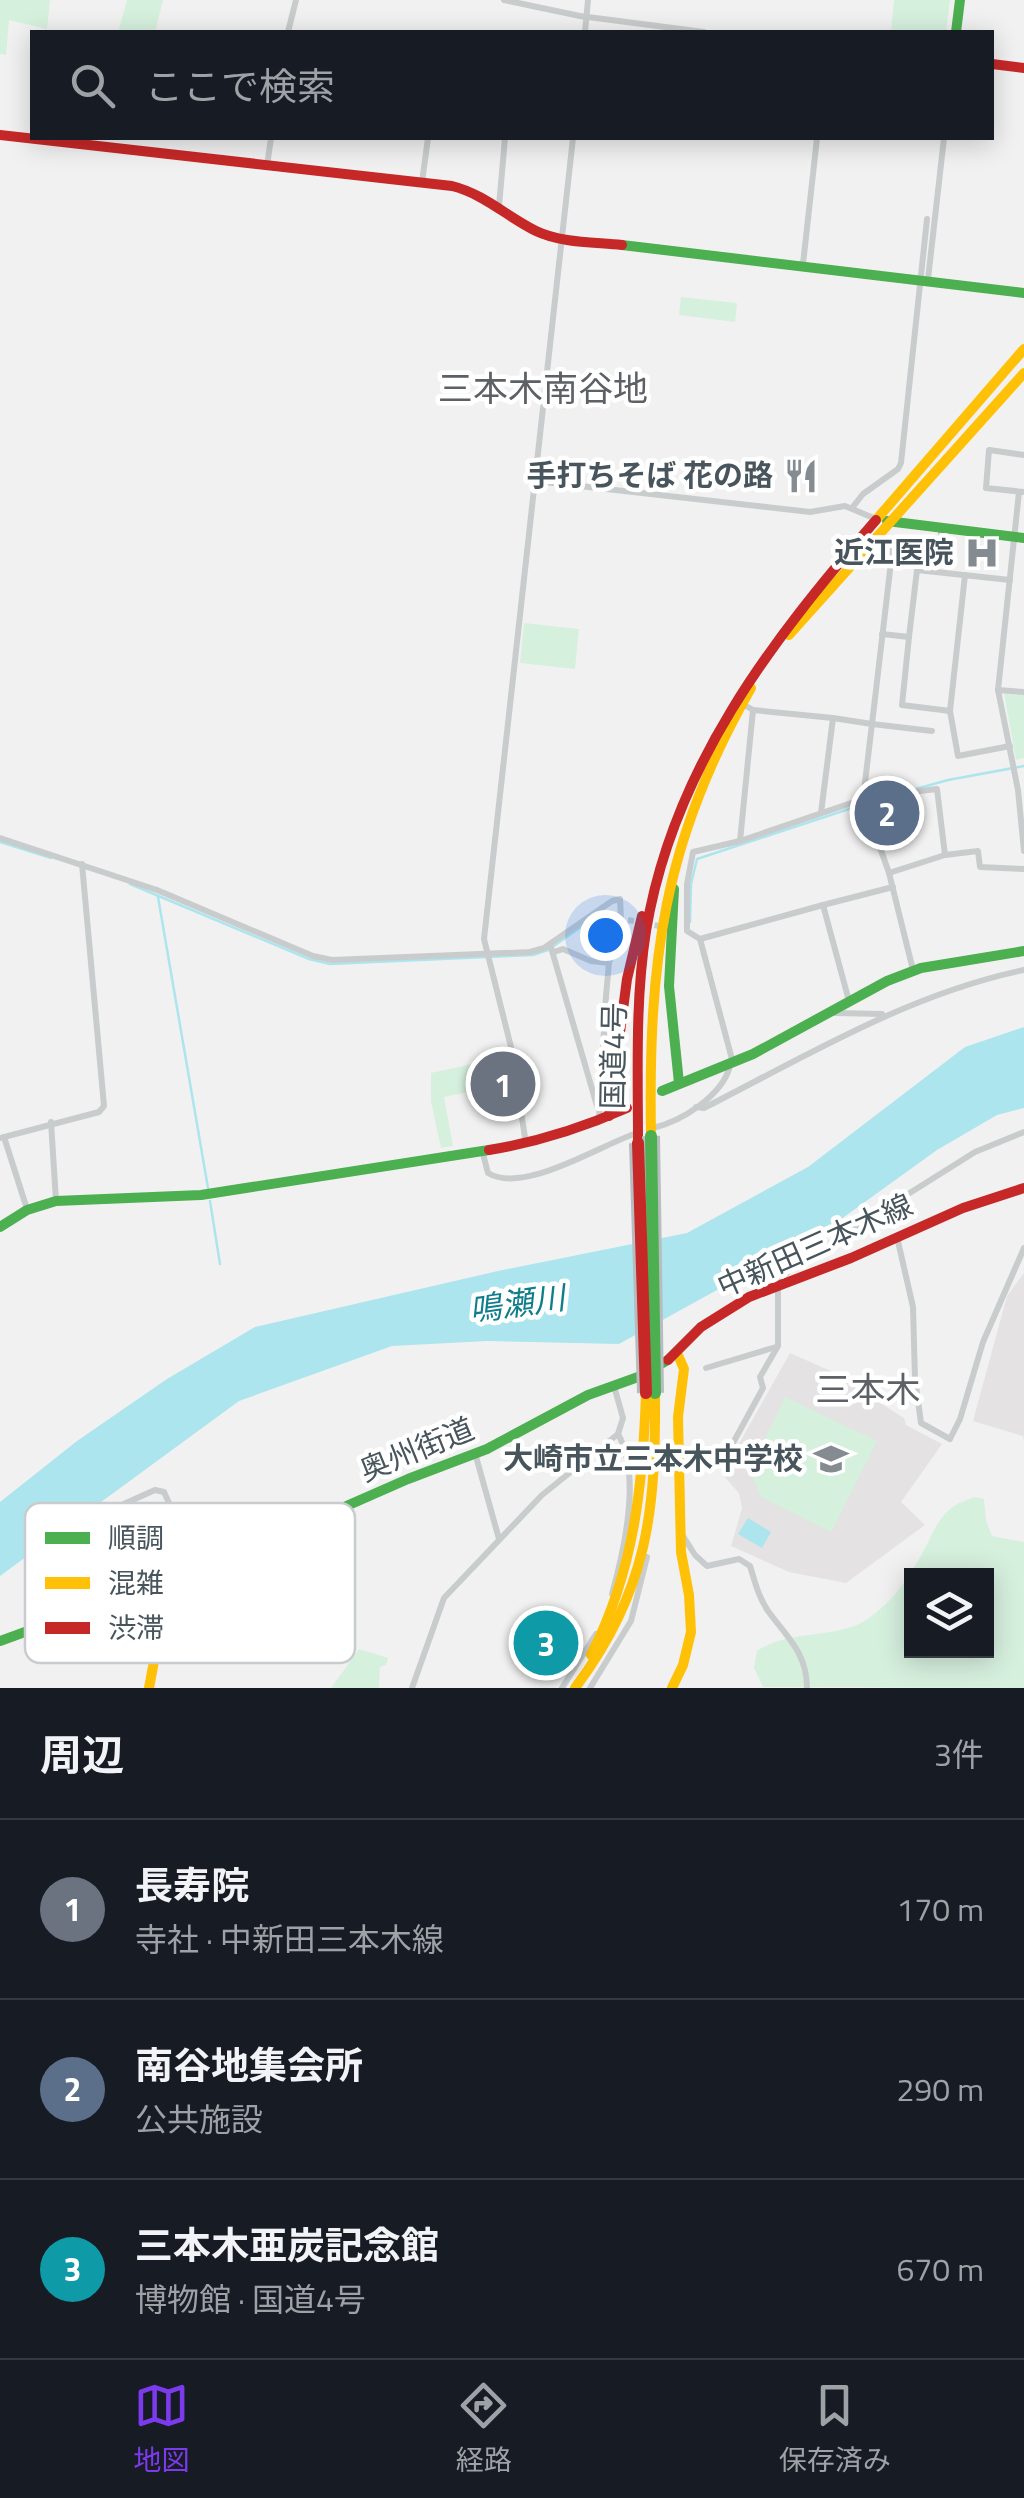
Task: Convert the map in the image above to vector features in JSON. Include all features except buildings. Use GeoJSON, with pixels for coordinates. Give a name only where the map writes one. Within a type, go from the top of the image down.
{"type":"FeatureCollection","features":[{"type":"Feature","properties":{"kind":"main road"},"geometry":{"type":"LineString","coordinates":[[956,30],[960,0]]}},
{"type":"Feature","properties":{"kind":"main road"},"geometry":{"type":"LineString","coordinates":[[994,64],[1024,68]]}},
{"type":"Feature","properties":{"kind":"main road"},"geometry":{"type":"LineString","coordinates":[[0,135],[30,137]]}},
{"type":"Feature","properties":{"kind":"main road"},"geometry":{"type":"LineString","coordinates":[[79,141],[466,189],[499,206],[530,229],[562,239],[803,264],[1024,293]]}},
{"type":"Feature","properties":{"kind":"main road","name":"国道4号"},"geometry":{"type":"LineString","coordinates":[[644,1135],[655,959],[663,904],[680,842],[708,768],[796,626],[1024,348]]}},
{"type":"Feature","properties":{"kind":"main road","name":"国道4号"},"geometry":{"type":"LineString","coordinates":[[575,1688],[617,1628],[628,1603],[648,1536],[655,1482],[638,1000],[652,901],[683,804],[699,762],[726,711],[803,602],[1024,372]]}},
{"type":"Feature","properties":{"kind":"main road"},"geometry":{"type":"LineString","coordinates":[[883,520],[1019,537]]}},
{"type":"Feature","properties":{"kind":"main road"},"geometry":{"type":"LineString","coordinates":[[602,1115],[636,938],[660,850],[683,804]]}},
{"type":"Feature","properties":{"kind":"main road"},"geometry":{"type":"LineString","coordinates":[[679,1083],[668,942],[680,842]]}},
{"type":"Feature","properties":{"kind":"main road"},"geometry":{"type":"LineString","coordinates":[[662,1091],[731,1063],[887,981],[914,972],[1024,951]]}},
{"type":"Feature","properties":{"kind":"main road"},"geometry":{"type":"LineString","coordinates":[[0,1228],[27,1210],[56,1201],[206,1195],[526,1144],[626,1108]]}},
{"type":"Feature","properties":{"kind":"main road","name":"中新田三本木線"},"geometry":{"type":"LineString","coordinates":[[677,1353],[700,1327],[749,1297],[963,1208],[1024,1188]]}},
{"type":"Feature","properties":{"kind":"main road"},"geometry":{"type":"LineString","coordinates":[[672,1688],[692,1632],[680,1524],[678,1417],[684,1369],[677,1353]]}},
{"type":"Feature","properties":{"kind":"main road","name":"奥州街道"},"geometry":{"type":"LineString","coordinates":[[355,1503],[476,1454],[588,1395],[638,1377],[677,1353]]}},
{"type":"Feature","properties":{"kind":"main road","name":"国道4号"},"geometry":{"type":"LineString","coordinates":[[563,1688],[582,1670],[606,1628],[626,1577],[644,1475],[650,1393]]}},
{"type":"Feature","properties":{"kind":"main road","name":"奥州街道"},"geometry":{"type":"LineString","coordinates":[[0,1641],[25,1632]]}},
{"type":"Feature","properties":{"kind":"main road"},"geometry":{"type":"LineString","coordinates":[[149,1688],[153,1663]]}},
{"type":"Feature","properties":{"kind":"street"},"geometry":{"type":"LineString","coordinates":[[288,30],[296,0]]}},
{"type":"Feature","properties":{"kind":"street"},"geometry":{"type":"LineString","coordinates":[[504,0],[586,17],[688,30]]}},
{"type":"Feature","properties":{"kind":"street"},"geometry":{"type":"LineString","coordinates":[[585,30],[588,0]]}},
{"type":"Feature","properties":{"kind":"street"},"geometry":{"type":"LineString","coordinates":[[267,166],[270,140]]}},
{"type":"Feature","properties":{"kind":"street"},"geometry":{"type":"LineString","coordinates":[[422,183],[428,140]]}},
{"type":"Feature","properties":{"kind":"street"},"geometry":{"type":"LineString","coordinates":[[499,206],[505,140]]}},
{"type":"Feature","properties":{"kind":"street"},"geometry":{"type":"LineString","coordinates":[[526,1144],[511,1047],[484,939],[573,140]]}},
{"type":"Feature","properties":{"kind":"street"},"geometry":{"type":"LineString","coordinates":[[803,264],[817,140]]}},
{"type":"Feature","properties":{"kind":"street"},"geometry":{"type":"LineString","coordinates":[[852,508],[901,463],[944,140]]}},
{"type":"Feature","properties":{"kind":"street"},"geometry":{"type":"LineString","coordinates":[[924,279],[927,220]]}},
{"type":"Feature","properties":{"kind":"street"},"geometry":{"type":"LineString","coordinates":[[1024,455],[989,450],[986,488],[1022,492],[998,690],[1021,790],[1024,851]]}},
{"type":"Feature","properties":{"kind":"street"},"geometry":{"type":"LineString","coordinates":[[535,481],[810,512],[838,506],[883,520]]}},
{"type":"Feature","properties":{"kind":"street"},"geometry":{"type":"LineString","coordinates":[[914,972],[889,873],[865,804],[893,545],[933,548],[941,540],[941,528]]}},
{"type":"Feature","properties":{"kind":"street"},"geometry":{"type":"LineString","coordinates":[[950,711],[902,705],[916,570],[1010,580]]}},
{"type":"Feature","properties":{"kind":"street"},"geometry":{"type":"LineString","coordinates":[[965,575],[950,711],[958,756],[1010,746]]}},
{"type":"Feature","properties":{"kind":"street"},"geometry":{"type":"LineString","coordinates":[[882,634],[909,637]]}},
{"type":"Feature","properties":{"kind":"street"},"geometry":{"type":"LineString","coordinates":[[998,690],[1024,692]]}},
{"type":"Feature","properties":{"kind":"street"},"geometry":{"type":"LineString","coordinates":[[740,841],[747,706],[932,731]]}},
{"type":"Feature","properties":{"kind":"street"},"geometry":{"type":"LineString","coordinates":[[822,813],[833,718]]}},
{"type":"Feature","properties":{"kind":"street"},"geometry":{"type":"LineString","coordinates":[[686,930],[687,884],[693,852],[740,841],[822,813],[938,790],[945,855]]}},
{"type":"Feature","properties":{"kind":"street"},"geometry":{"type":"LineString","coordinates":[[0,838],[158,890],[320,958],[487,957],[552,948],[609,963]]}},
{"type":"Feature","properties":{"kind":"street"},"geometry":{"type":"LineString","coordinates":[[889,873],[945,855],[978,850],[980,867],[1024,869]]}},
{"type":"Feature","properties":{"kind":"street"},"geometry":{"type":"LineString","coordinates":[[27,1210],[2,1137],[99,1112],[104,1106],[82,867]]}},
{"type":"Feature","properties":{"kind":"street"},"geometry":{"type":"LineString","coordinates":[[700,939],[893,887]]}},
{"type":"Feature","properties":{"kind":"street"},"geometry":{"type":"LineString","coordinates":[[552,948],[616,899],[622,903],[625,920],[609,963],[602,1115]]}},
{"type":"Feature","properties":{"kind":"street"},"geometry":{"type":"LineString","coordinates":[[823,906],[849,1001]]}},
{"type":"Feature","properties":{"kind":"street"},"geometry":{"type":"LineString","coordinates":[[482,1150],[488,1173],[509,1179],[585,1158],[644,1135],[696,1107],[717,1087],[731,1063],[700,939],[686,930],[675,930]]}},
{"type":"Feature","properties":{"kind":"street"},"geometry":{"type":"LineString","coordinates":[[552,948],[602,1115]]}},
{"type":"Feature","properties":{"kind":"street"},"geometry":{"type":"LineString","coordinates":[[696,1107],[704,1108],[888,1014],[955,988],[1024,970]]}},
{"type":"Feature","properties":{"kind":"street"},"geometry":{"type":"LineString","coordinates":[[832,1013],[888,1014]]}},
{"type":"Feature","properties":{"kind":"street"},"geometry":{"type":"LineString","coordinates":[[51,1122],[56,1201]]}},
{"type":"Feature","properties":{"kind":"street"},"geometry":{"type":"LineString","coordinates":[[679,1462],[722,1465],[762,1388],[760,1376],[778,1346],[778,1284],[792,1267],[975,1152],[1024,1132]]}},
{"type":"Feature","properties":{"kind":"street"},"geometry":{"type":"LineString","coordinates":[[897,1237],[913,1306],[921,1424],[950,1440],[960,1420],[983,1342],[1024,1248]]}},
{"type":"Feature","properties":{"kind":"street"},"geometry":{"type":"LineString","coordinates":[[706,1368],[778,1346]]}},
{"type":"Feature","properties":{"kind":"street"},"geometry":{"type":"LineString","coordinates":[[412,1688],[444,1598],[542,1495],[618,1434],[623,1418],[614,1386]]}},
{"type":"Feature","properties":{"kind":"street"},"geometry":{"type":"LineString","coordinates":[[563,1688],[595,1636],[619,1569],[628,1512],[628,1479],[626,1451],[618,1434]]}},
{"type":"Feature","properties":{"kind":"street"},"geometry":{"type":"LineString","coordinates":[[476,1454],[499,1538]]}},
{"type":"Feature","properties":{"kind":"street"},"geometry":{"type":"LineString","coordinates":[[126,1503],[155,1490],[164,1492],[169,1503]]}},
{"type":"Feature","properties":{"kind":"street"},"geometry":{"type":"LineString","coordinates":[[680,1524],[688,1547],[703,1564],[715,1566],[739,1559],[750,1566],[761,1600],[802,1656],[808,1688]]}},
{"type":"Feature","properties":{"kind":"street"},"geometry":{"type":"LineString","coordinates":[[590,1688],[630,1621],[647,1563],[648,1536]]}},
{"type":"Feature","properties":{"kind":"shaded area"},"geometry":{"type":"Polygon","coordinates":[[[1024,1273],[1024,1442],[1023,1436],[973,1421],[1007,1296],[1024,1273]]]}},
{"type":"Feature","properties":{"kind":"shaded area","name":"大崎市立三本木中学校"},"geometry":{"type":"Polygon","coordinates":[[[790,1353],[858,1383],[858,1389],[904,1418],[906,1425],[942,1444],[901,1502],[925,1525],[846,1583],[789,1572],[731,1546],[742,1508],[739,1493],[722,1474],[790,1353]]]}},
{"type":"Feature","properties":{"kind":"green space"},"geometry":{"type":"Polygon","coordinates":[[[0,0],[50,0],[47,29],[9,20],[6,55],[0,54],[0,0]]]}},
{"type":"Feature","properties":{"kind":"green space"},"geometry":{"type":"Polygon","coordinates":[[[127,0],[163,0],[156,30],[119,30],[127,0]]]}},
{"type":"Feature","properties":{"kind":"green space"},"geometry":{"type":"Polygon","coordinates":[[[894,0],[950,0],[946,30],[891,30],[894,0]]]}},
{"type":"Feature","properties":{"kind":"green space"},"geometry":{"type":"Polygon","coordinates":[[[681,297],[737,303],[735,322],[679,315],[681,297]]]}},
{"type":"Feature","properties":{"kind":"green space"},"geometry":{"type":"Polygon","coordinates":[[[524,623],[579,629],[575,669],[520,663],[524,623]]]}},
{"type":"Feature","properties":{"kind":"green space"},"geometry":{"type":"Polygon","coordinates":[[[1004,693],[1024,695],[1024,758],[1016,760],[1004,693]]]}},
{"type":"Feature","properties":{"kind":"green space"},"geometry":{"type":"Polygon","coordinates":[[[508,1056],[512,1071],[486,1076],[488,1088],[444,1097],[453,1146],[441,1148],[431,1102],[431,1073],[508,1056]]]}},
{"type":"Feature","properties":{"kind":"green space"},"geometry":{"type":"Polygon","coordinates":[[[785,1397],[877,1441],[831,1532],[761,1497],[750,1470],[785,1397]]]}},
{"type":"Feature","properties":{"kind":"green space"},"geometry":{"type":"Polygon","coordinates":[[[974,1497],[984,1499],[992,1536],[1024,1542],[1024,1688],[763,1687],[754,1668],[757,1651],[785,1639],[857,1625],[886,1604],[904,1582],[904,1658],[994,1658],[994,1568],[914,1568],[935,1528],[955,1505],[974,1497]]]}},
{"type":"Feature","properties":{"kind":"green space"},"geometry":{"type":"Polygon","coordinates":[[[359,1649],[388,1658],[386,1665],[380,1667],[379,1688],[331,1688],[349,1663],[355,1663],[359,1649]]]}},
{"type":"Feature","properties":{"kind":"water","name":"鳴瀬川"},"geometry":{"type":"Polygon","coordinates":[[[1024,1027],[1024,1108],[997,1115],[937,1150],[826,1230],[619,1344],[487,1341],[392,1346],[239,1401],[100,1503],[25,1503],[25,1558],[0,1576],[0,1502],[77,1441],[167,1379],[255,1327],[498,1271],[687,1233],[808,1167],[965,1047],[1024,1027]]]}},
{"type":"Feature","properties":{"kind":"water"},"geometry":{"type":"Polygon","coordinates":[[[748,1518],[771,1532],[762,1548],[738,1534],[748,1518]]]}},
{"type":"Feature","properties":{"kind":"waterway"},"geometry":{"type":"LineString","coordinates":[[869,802],[948,780],[1024,766]]}},
{"type":"Feature","properties":{"kind":"waterway"},"geometry":{"type":"LineString","coordinates":[[690,922],[691,884],[697,859],[861,805]]}},
{"type":"Feature","properties":{"kind":"waterway"},"geometry":{"type":"LineString","coordinates":[[0,842],[51,858]]}},
{"type":"Feature","properties":{"kind":"waterway"},"geometry":{"type":"LineString","coordinates":[[130,884],[309,959],[330,964],[533,955],[548,950],[598,915],[618,915]]}},
{"type":"Feature","properties":{"kind":"waterway"},"geometry":{"type":"LineString","coordinates":[[158,897],[208,1188]]}},
{"type":"Feature","properties":{"kind":"waterway"},"geometry":{"type":"LineString","coordinates":[[210,1201],[220,1264]]}},
{"type":"Feature","properties":{"kind":"tunnel"},"geometry":{"type":"LineString","coordinates":[[628,920],[664,927]]}},
{"type":"Feature","properties":{"kind":"traffic: fast"},"geometry":{"type":"LineString","coordinates":[[956,30],[960,0]]}},
{"type":"Feature","properties":{"kind":"traffic: fast"},"geometry":{"type":"LineString","coordinates":[[622,245],[1024,293]]}},
{"type":"Feature","properties":{"kind":"traffic: fast"},"geometry":{"type":"LineString","coordinates":[[887,521],[1024,538]]}},
{"type":"Feature","properties":{"kind":"traffic: fast"},"geometry":{"type":"LineString","coordinates":[[674,889],[669,986],[679,1083]]}},
{"type":"Feature","properties":{"kind":"traffic: fast"},"geometry":{"type":"LineString","coordinates":[[662,1091],[753,1054],[887,981],[921,968],[1024,951]]}},
{"type":"Feature","properties":{"kind":"traffic: fast"},"geometry":{"type":"LineString","coordinates":[[651,1136],[655,1393]]}},
{"type":"Feature","properties":{"kind":"traffic: fast"},"geometry":{"type":"LineString","coordinates":[[0,1227],[27,1210],[56,1201],[201,1195],[489,1150]]}},
{"type":"Feature","properties":{"kind":"traffic: fast"},"geometry":{"type":"LineString","coordinates":[[353,1503],[487,1449],[588,1395],[638,1377],[668,1360]]}},
{"type":"Feature","properties":{"kind":"traffic: fast"},"geometry":{"type":"LineString","coordinates":[[0,1641],[25,1632]]}},
{"type":"Feature","properties":{"kind":"traffic: slow"},"geometry":{"type":"LineString","coordinates":[[876,520],[1024,349]]}},
{"type":"Feature","properties":{"kind":"traffic: slow"},"geometry":{"type":"LineString","coordinates":[[789,635],[1024,373]]}},
{"type":"Feature","properties":{"kind":"traffic: slow"},"geometry":{"type":"LineString","coordinates":[[651,1136],[653,1014],[667,904],[698,798],[751,688]]}},
{"type":"Feature","properties":{"kind":"traffic: slow"},"geometry":{"type":"LineString","coordinates":[[672,1688],[683,1665],[691,1632],[681,1552],[678,1417],[684,1369],[677,1353]]}},
{"type":"Feature","properties":{"kind":"traffic: slow"},"geometry":{"type":"LineString","coordinates":[[591,1655],[617,1592],[634,1527],[646,1393]]}},
{"type":"Feature","properties":{"kind":"traffic: slow"},"geometry":{"type":"LineString","coordinates":[[575,1688],[618,1618],[643,1548],[653,1475],[655,1393]]}},
{"type":"Feature","properties":{"kind":"traffic: slow"},"geometry":{"type":"LineString","coordinates":[[149,1688],[154,1663]]}},
{"type":"Feature","properties":{"kind":"traffic: jam"},"geometry":{"type":"LineString","coordinates":[[994,64],[1024,68]]}},
{"type":"Feature","properties":{"kind":"traffic: jam"},"geometry":{"type":"LineString","coordinates":[[0,135],[30,138]]}},
{"type":"Feature","properties":{"kind":"traffic: jam"},"geometry":{"type":"LineString","coordinates":[[44,140],[452,186],[474,194],[546,235],[622,245]]}},
{"type":"Feature","properties":{"kind":"traffic: jam"},"geometry":{"type":"LineString","coordinates":[[638,1143],[642,957],[659,872],[679,815],[703,761],[764,660],[876,520]]}},
{"type":"Feature","properties":{"kind":"traffic: jam"},"geometry":{"type":"LineString","coordinates":[[609,1116],[627,979],[642,916]]}},
{"type":"Feature","properties":{"kind":"traffic: jam"},"geometry":{"type":"LineString","coordinates":[[489,1150],[560,1134],[627,1108]]}},
{"type":"Feature","properties":{"kind":"traffic: jam"},"geometry":{"type":"LineString","coordinates":[[638,1143],[646,1393]]}},
{"type":"Feature","properties":{"kind":"traffic: jam"},"geometry":{"type":"LineString","coordinates":[[668,1360],[701,1327],[749,1297],[851,1258],[963,1208],[1024,1188]]}},
{"type":"Feature","properties":{"kind":"place","name":"手打ちそば 花の路"},"geometry":{"type":"Point","coordinates":[801,476]}},
{"type":"Feature","properties":{"kind":"place","name":"近江医院"},"geometry":{"type":"Point","coordinates":[982,553]}},
{"type":"Feature","properties":{"kind":"place","name":"南谷地集会所"},"geometry":{"type":"Point","coordinates":[887,813]}},
{"type":"Feature","properties":{"kind":"place","name":"長寿院"},"geometry":{"type":"Point","coordinates":[503,1084]}},
{"type":"Feature","properties":{"kind":"place","name":"大崎市立三本木中学校"},"geometry":{"type":"Point","coordinates":[831,1459]}},
{"type":"Feature","properties":{"kind":"place","name":"三本木亜炭記念館"},"geometry":{"type":"Point","coordinates":[546,1643]}},
{"type":"Feature","properties":{"kind":"district","name":"三本木南谷地"},"geometry":{"type":"Point","coordinates":[543,389]}},
{"type":"Feature","properties":{"kind":"district","name":"三本木"},"geometry":{"type":"Point","coordinates":[868,1390]}}]}
